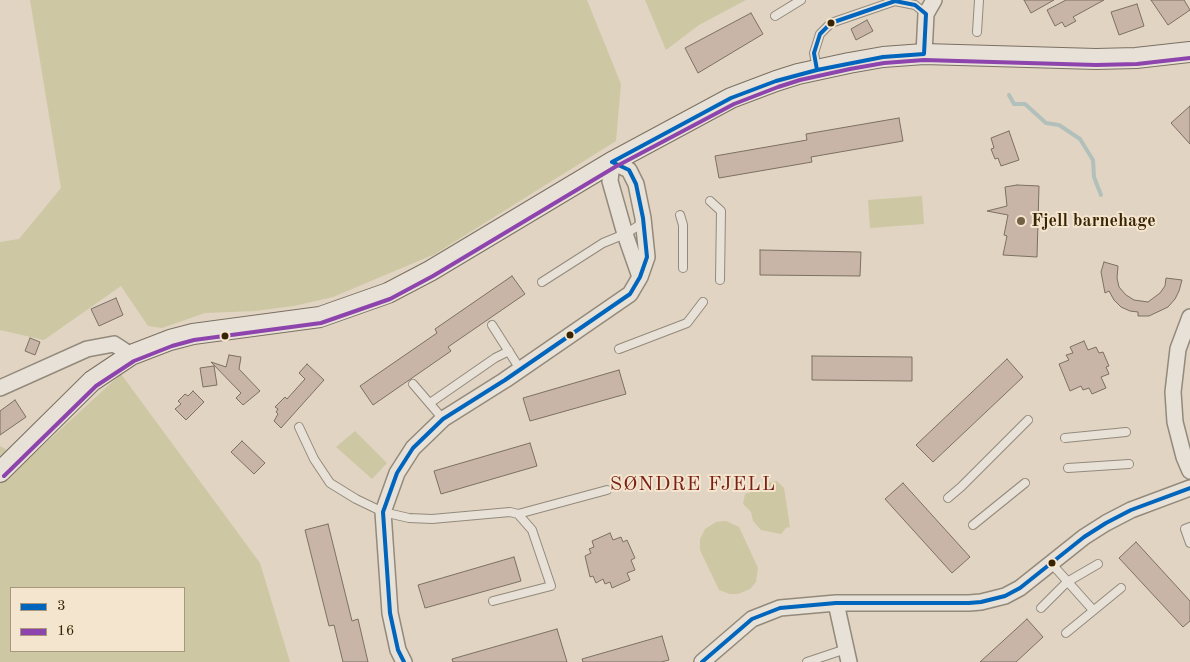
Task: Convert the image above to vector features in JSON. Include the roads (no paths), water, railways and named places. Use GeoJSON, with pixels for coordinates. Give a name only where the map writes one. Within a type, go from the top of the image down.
{"type":"FeatureCollection","features":[{"type":"Feature","properties":{"kind":"main road"},"geometry":{"type":"LineString","coordinates":[[0,472],[92,382],[131,355],[170,340],[193,334],[320,317],[388,293],[430,271],[612,162],[731,98],[776,81],[817,70],[883,57],[924,54],[1096,59],[1136,58],[1190,52]]}},
{"type":"Feature","properties":{"kind":"street"},"geometry":{"type":"LineString","coordinates":[[924,54],[926,14],[934,0]]}},
{"type":"Feature","properties":{"kind":"street"},"geometry":{"type":"LineString","coordinates":[[404,662],[398,650],[390,613],[383,512],[397,474],[413,448],[443,419],[520,370],[630,294],[640,277],[647,257],[643,222],[636,184],[629,170],[612,162],[610,181],[640,277]]}},
{"type":"Feature","properties":{"kind":"street"},"geometry":{"type":"LineString","coordinates":[[1190,317],[1178,349],[1174,392],[1175,422],[1184,457],[1190,471]]}},
{"type":"Feature","properties":{"kind":"street"},"geometry":{"type":"LineString","coordinates":[[0,388],[87,349],[114,344],[131,355]]}},
{"type":"Feature","properties":{"kind":"street"},"geometry":{"type":"LineString","coordinates":[[702,662],[752,619],[780,608],[836,603],[918,604],[981,602],[999,598],[1014,592],[1084,537],[1118,516],[1184,490]]}},
{"type":"Feature","properties":{"kind":"street"},"geometry":{"type":"LineString","coordinates":[[836,603],[848,656]]}},
{"type":"Feature","properties":{"kind":"lane"},"geometry":{"type":"LineString","coordinates":[[774,16],[801,0]]}},
{"type":"Feature","properties":{"kind":"lane"},"geometry":{"type":"LineString","coordinates":[[977,32],[979,0]]}},
{"type":"Feature","properties":{"kind":"lane"},"geometry":{"type":"LineString","coordinates":[[817,70],[814,53],[820,34],[831,23],[895,1],[915,5],[926,14]]}},
{"type":"Feature","properties":{"kind":"lane"},"geometry":{"type":"LineString","coordinates":[[710,201],[721,210],[720,280]]}},
{"type":"Feature","properties":{"kind":"lane"},"geometry":{"type":"LineString","coordinates":[[680,215],[683,225],[683,268]]}},
{"type":"Feature","properties":{"kind":"lane"},"geometry":{"type":"LineString","coordinates":[[542,282],[603,243],[625,234],[643,222]]}},
{"type":"Feature","properties":{"kind":"lane"},"geometry":{"type":"LineString","coordinates":[[619,349],[687,322],[703,302]]}},
{"type":"Feature","properties":{"kind":"lane"},"geometry":{"type":"LineString","coordinates":[[492,326],[520,370]]}},
{"type":"Feature","properties":{"kind":"lane"},"geometry":{"type":"LineString","coordinates":[[430,403],[495,358],[509,352]]}},
{"type":"Feature","properties":{"kind":"lane"},"geometry":{"type":"LineString","coordinates":[[413,384],[443,419]]}},
{"type":"Feature","properties":{"kind":"lane"},"geometry":{"type":"LineString","coordinates":[[948,498],[1028,420]]}},
{"type":"Feature","properties":{"kind":"lane"},"geometry":{"type":"LineString","coordinates":[[299,427],[314,459],[330,483],[356,500],[383,512],[409,518],[432,519],[510,512],[518,514],[607,490]]}},
{"type":"Feature","properties":{"kind":"lane"},"geometry":{"type":"LineString","coordinates":[[1065,438],[1126,432]]}},
{"type":"Feature","properties":{"kind":"lane"},"geometry":{"type":"LineString","coordinates":[[1068,468],[1129,464]]}},
{"type":"Feature","properties":{"kind":"lane"},"geometry":{"type":"LineString","coordinates":[[973,526],[1025,483]]}},
{"type":"Feature","properties":{"kind":"lane"},"geometry":{"type":"LineString","coordinates":[[493,601],[551,586],[532,530],[518,514]]}},
{"type":"Feature","properties":{"kind":"lane"},"geometry":{"type":"LineString","coordinates":[[1190,527],[1185,530],[1190,543]]}},
{"type":"Feature","properties":{"kind":"lane"},"geometry":{"type":"LineString","coordinates":[[1051,563],[1093,610]]}},
{"type":"Feature","properties":{"kind":"lane"},"geometry":{"type":"LineString","coordinates":[[1041,608],[1067,582],[1098,564]]}},
{"type":"Feature","properties":{"kind":"lane"},"geometry":{"type":"LineString","coordinates":[[1066,633],[1121,588]]}},
{"type":"Feature","properties":{"kind":"lane"},"geometry":{"type":"LineString","coordinates":[[807,662],[848,656]]}},
{"type":"Feature","properties":{"kind":"waterway"},"geometry":{"type":"LineString","coordinates":[[1009,95],[1014,104],[1025,104],[1046,123],[1059,125],[1080,139],[1093,160],[1094,177],[1101,195]]}},
{"type":"Feature","properties":{"kind":"place","name":"Fjell barnehage"},"geometry":{"type":"Point","coordinates":[1021,221]}},
{"type":"Feature","properties":{"kind":"district","name":"SØNDRE FJELL"},"geometry":{"type":"Point","coordinates":[693,485]}}]}
